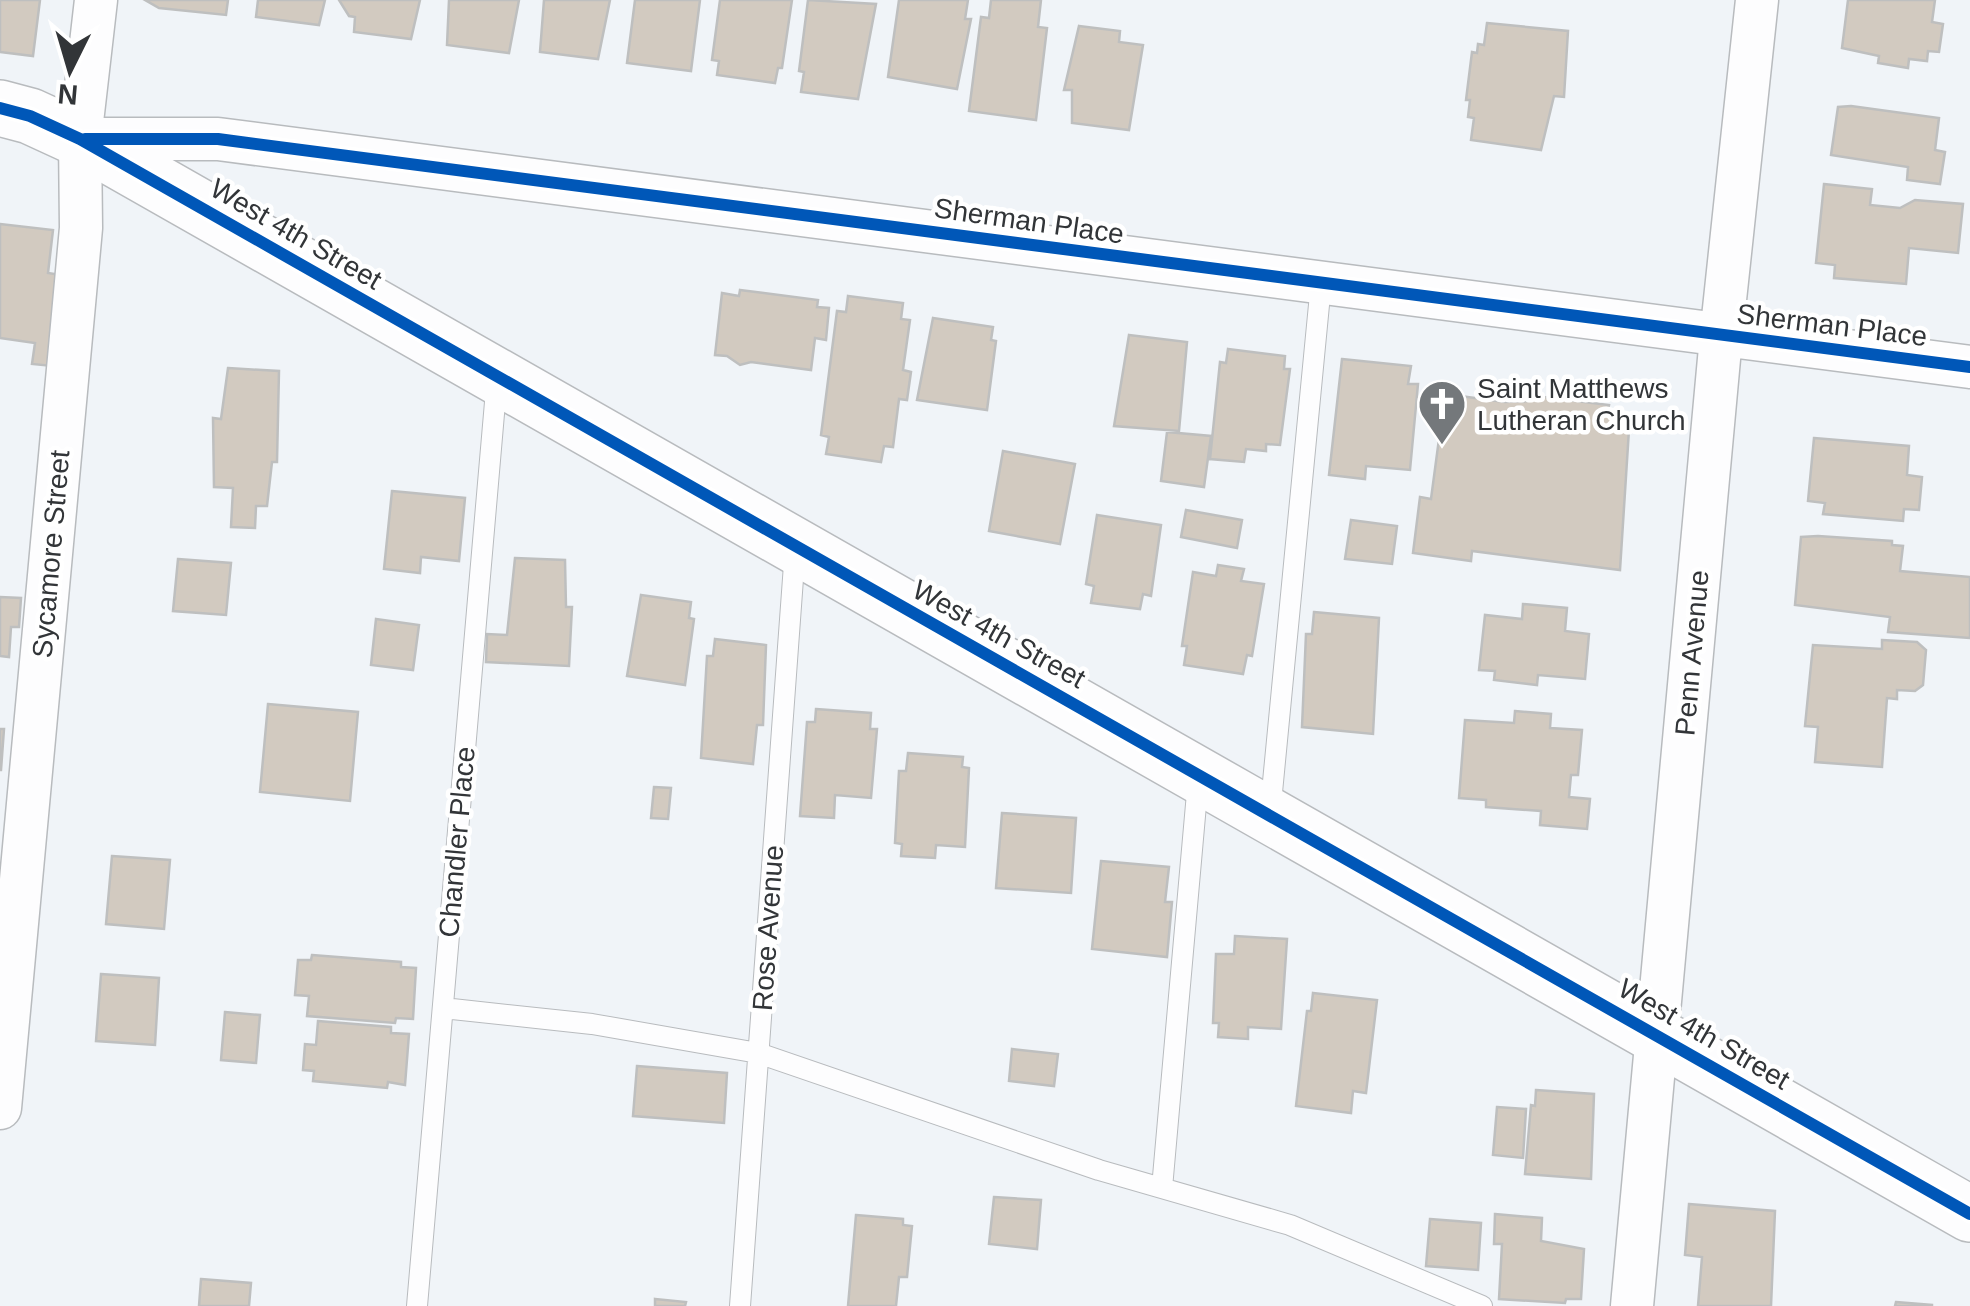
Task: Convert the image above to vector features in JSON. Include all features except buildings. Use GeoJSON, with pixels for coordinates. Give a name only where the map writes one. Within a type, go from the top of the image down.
{"type":"FeatureCollection","features":[{"type":"Feature","properties":{"kind":"main road","name":"West 4th Street"},"geometry":{"type":"LineString","coordinates":[[0,108],[80,139],[1970,1214]]}},
{"type":"Feature","properties":{"kind":"street","name":"Sycamore Street"},"geometry":{"type":"LineString","coordinates":[[0,1108],[10,879],[81,228],[80,139],[96,0]]}},
{"type":"Feature","properties":{"kind":"street","name":"Penn Avenue"},"geometry":{"type":"LineString","coordinates":[[1632,1306],[1722,337],[1758,0]]}},
{"type":"Feature","properties":{"kind":"street","name":"Sherman Place"},"geometry":{"type":"LineString","coordinates":[[80,139],[218,139],[1970,367]]}},
{"type":"Feature","properties":{"kind":"lane"},"geometry":{"type":"LineString","coordinates":[[1270,815],[1321,284]]}},
{"type":"Feature","properties":{"kind":"lane","name":"Chandler Place"},"geometry":{"type":"LineString","coordinates":[[417,1306],[497,378]]}},
{"type":"Feature","properties":{"kind":"lane","name":"Rose Avenue"},"geometry":{"type":"LineString","coordinates":[[740,1306],[796,549]]}},
{"type":"Feature","properties":{"kind":"lane"},"geometry":{"type":"LineString","coordinates":[[1162,1188],[1198,775]]}},
{"type":"Feature","properties":{"kind":"lane"},"geometry":{"type":"LineString","coordinates":[[443,1008],[592,1024],[758,1053],[1162,1188],[1290,1225],[1482,1306]]}},
{"type":"Feature","properties":{"kind":"cycle path"},"geometry":{"type":"LineString","coordinates":[[0,108],[30,116],[80,139],[1970,1214]]}},
{"type":"Feature","properties":{"kind":"cycle path"},"geometry":{"type":"LineString","coordinates":[[85,139],[218,139],[1970,367]]}},
{"type":"Feature","properties":{"kind":"place","name":"Saint Matthews Lutheran Church"},"geometry":{"type":"Point","coordinates":[1442,446]}}]}
